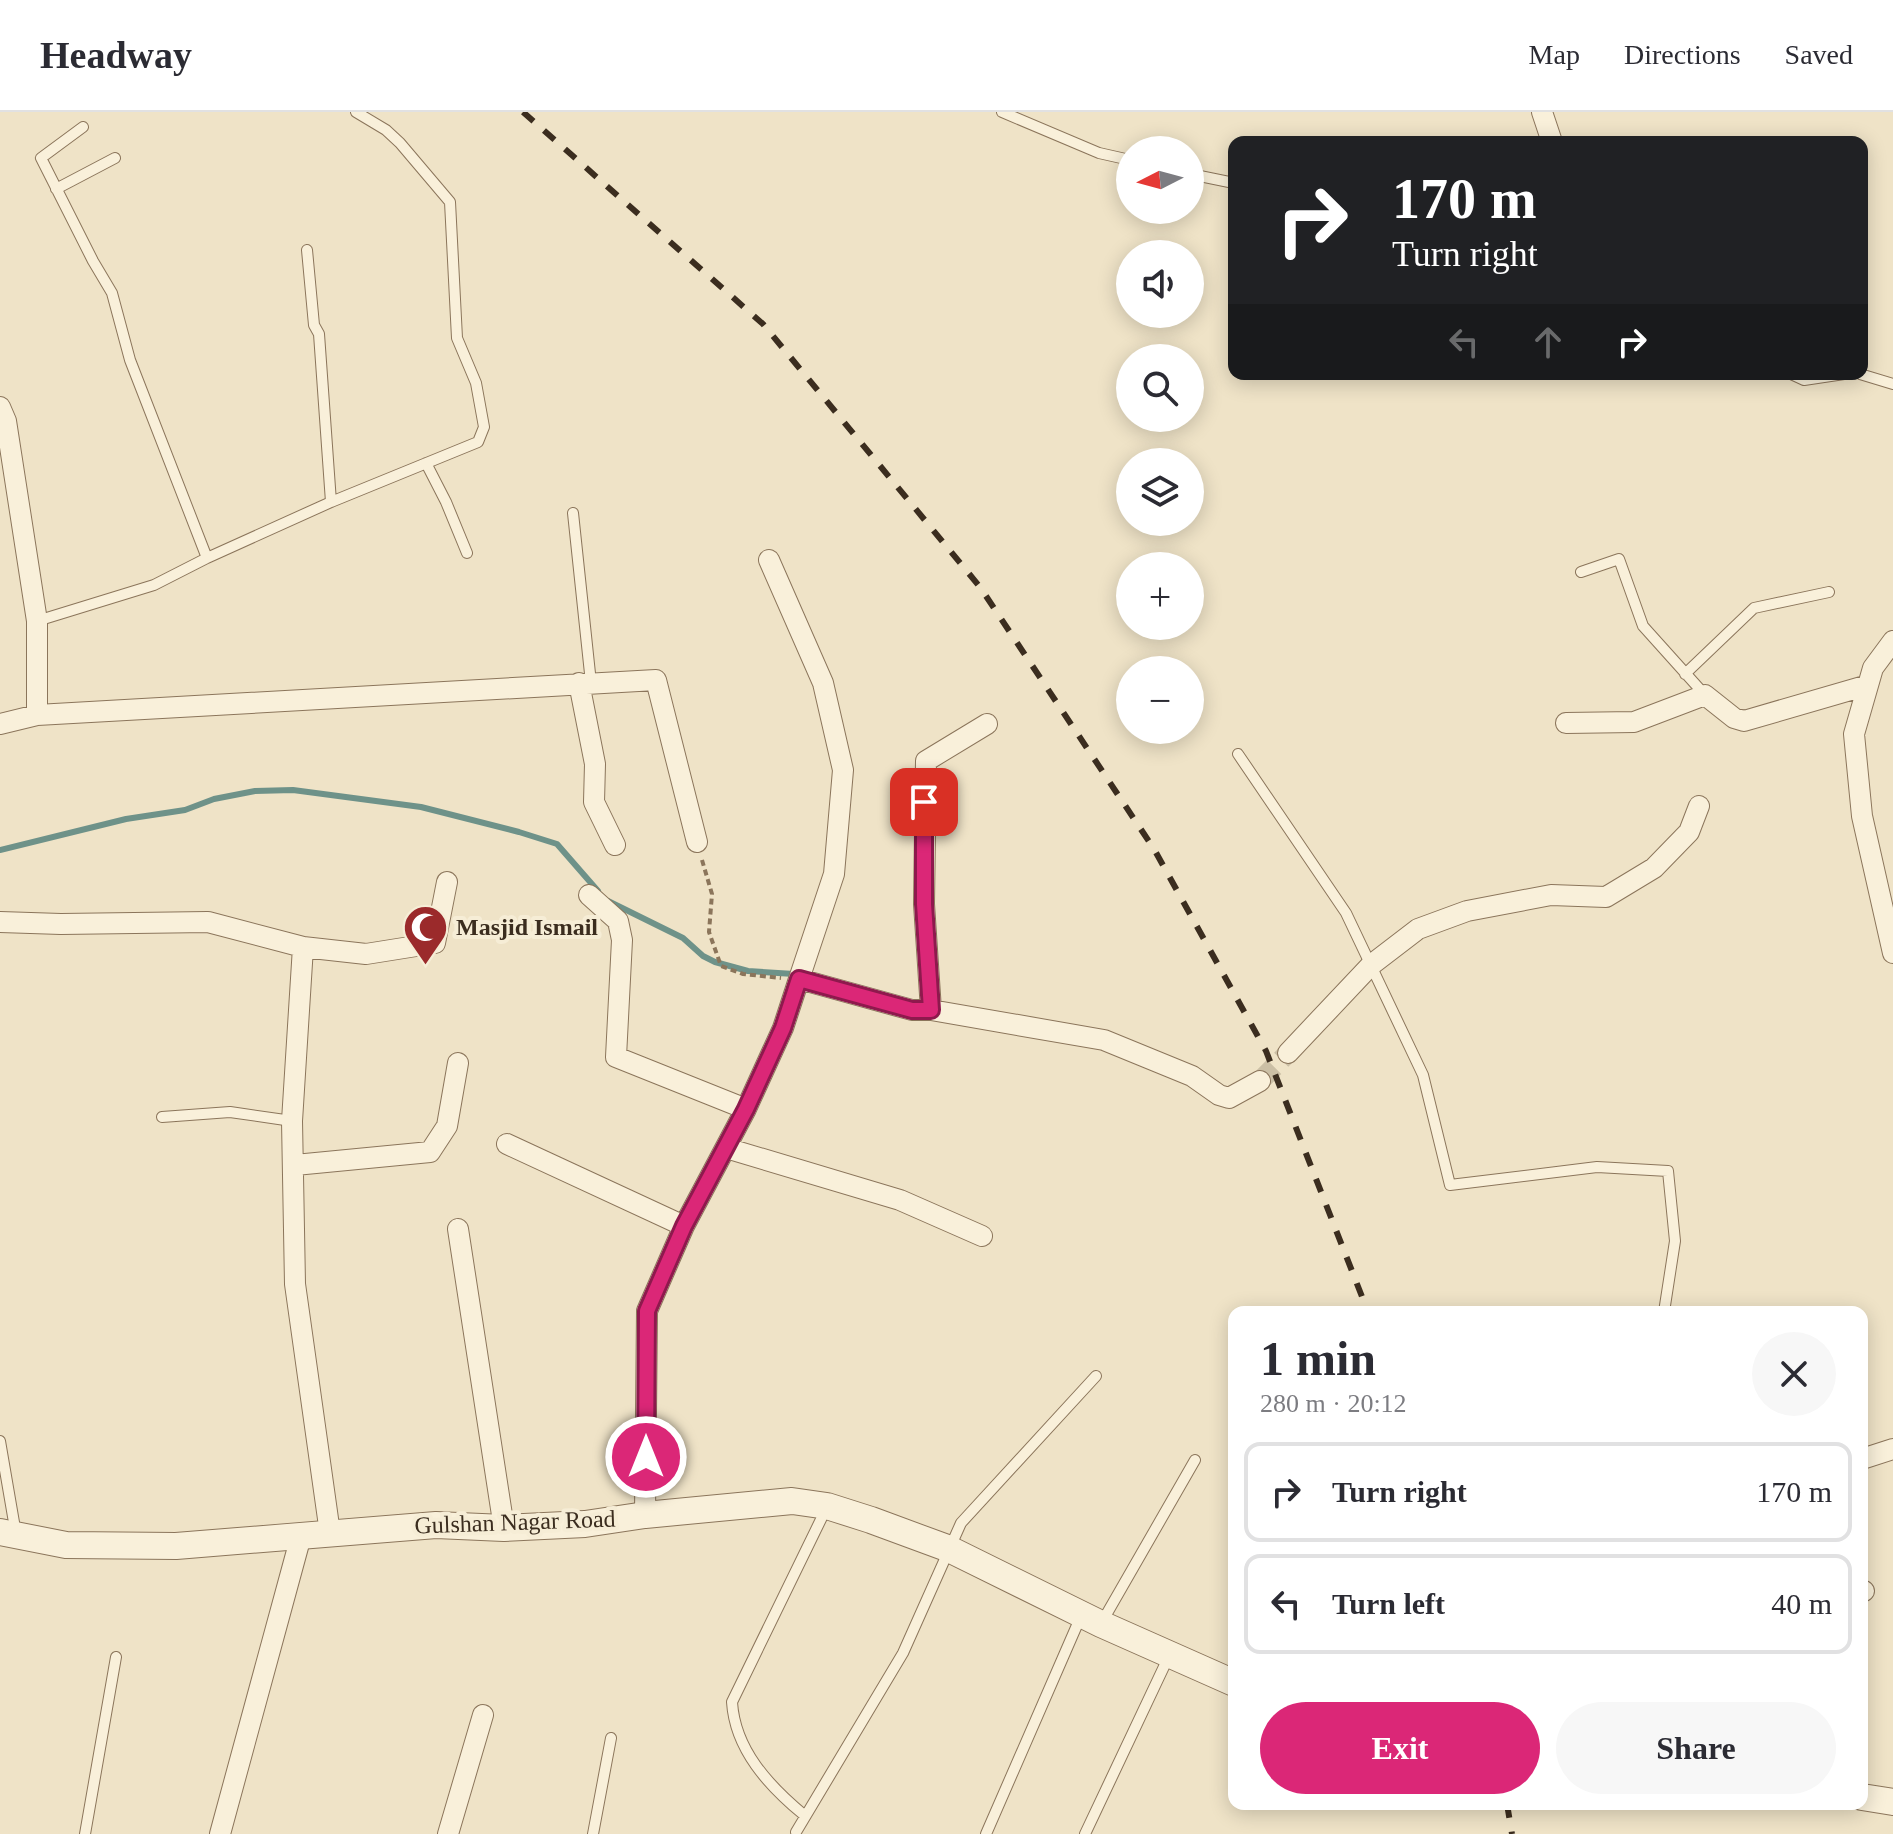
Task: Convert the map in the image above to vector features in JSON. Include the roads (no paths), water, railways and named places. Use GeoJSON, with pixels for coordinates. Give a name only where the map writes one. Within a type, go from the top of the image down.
{"type":"FeatureCollection","features":[{"type":"Feature","properties":{"kind":"street"},"geometry":{"type":"LineString","coordinates":[[1542,112],[1550,136]]}},
{"type":"Feature","properties":{"kind":"street"},"geometry":{"type":"LineString","coordinates":[[0,407],[8,436],[37,621],[37,715]]}},
{"type":"Feature","properties":{"kind":"street"},"geometry":{"type":"LineString","coordinates":[[645,1515],[647,1311],[684,1226],[746,1109],[783,1028],[834,874],[843,770],[823,683],[769,560]]}},
{"type":"Feature","properties":{"kind":"street"},"geometry":{"type":"LineString","coordinates":[[1893,641],[1873,668],[1854,734],[1862,816],[1893,953]]}},
{"type":"Feature","properties":{"kind":"street"},"geometry":{"type":"LineString","coordinates":[[0,724],[37,715],[656,680],[697,842]]}},
{"type":"Feature","properties":{"kind":"street"},"geometry":{"type":"LineString","coordinates":[[585,683],[595,764],[594,802],[615,845]]}},
{"type":"Feature","properties":{"kind":"street"},"geometry":{"type":"LineString","coordinates":[[1566,723],[1634,722],[1705,695],[1734,718],[1744,721],[1868,685]]}},
{"type":"Feature","properties":{"kind":"street"},"geometry":{"type":"LineString","coordinates":[[931,1010],[924,904],[926,761],[987,724]]}},
{"type":"Feature","properties":{"kind":"street"},"geometry":{"type":"LineString","coordinates":[[1288,1053],[1371,965],[1418,929],[1467,911],[1551,895],[1606,897],[1654,868],[1689,832],[1699,806]]}},
{"type":"Feature","properties":{"kind":"street"},"geometry":{"type":"LineString","coordinates":[[0,922],[208,922],[303,947],[366,954],[435,943],[447,882]]}},
{"type":"Feature","properties":{"kind":"street"},"geometry":{"type":"LineString","coordinates":[[589,895],[618,921],[622,940],[616,1057],[746,1109]]}},
{"type":"Feature","properties":{"kind":"street"},"geometry":{"type":"LineString","coordinates":[[303,947],[292,1121],[295,1284],[330,1533]]}},
{"type":"Feature","properties":{"kind":"street"},"geometry":{"type":"LineString","coordinates":[[799,979],[912,1010],[931,1010],[1104,1040],[1192,1076],[1219,1095],[1229,1098],[1260,1081]]}},
{"type":"Feature","properties":{"kind":"street"},"geometry":{"type":"LineString","coordinates":[[295,1165],[430,1152],[447,1126],[458,1063]]}},
{"type":"Feature","properties":{"kind":"street"},"geometry":{"type":"LineString","coordinates":[[507,1144],[684,1226]]}},
{"type":"Feature","properties":{"kind":"street"},"geometry":{"type":"LineString","coordinates":[[726,1148],[900,1200],[982,1236]]}},
{"type":"Feature","properties":{"kind":"street"},"geometry":{"type":"LineString","coordinates":[[458,1229],[504,1528]]}},
{"type":"Feature","properties":{"kind":"street"},"geometry":{"type":"LineString","coordinates":[[1868,1457],[1893,1449]]}},
{"type":"Feature","properties":{"kind":"street","name":"Gulshan Nagar Road"},"geometry":{"type":"LineString","coordinates":[[8,1534],[66,1545],[176,1546],[436,1525],[504,1528],[585,1524],[792,1501],[827,1506],[947,1548],[1091,1619],[1228,1680]]}},
{"type":"Feature","properties":{"kind":"street"},"geometry":{"type":"LineString","coordinates":[[220,1834],[301,1536]]}},
{"type":"Feature","properties":{"kind":"street"},"geometry":{"type":"LineString","coordinates":[[448,1834],[483,1715]]}},
{"type":"Feature","properties":{"kind":"street"},"geometry":{"type":"LineString","coordinates":[[1868,1798],[1893,1802]]}},
{"type":"Feature","properties":{"kind":"lane"},"geometry":{"type":"LineString","coordinates":[[37,621],[154,585],[331,502],[478,442],[484,427],[476,383],[457,338],[450,202],[400,143],[386,130],[356,112]]}},
{"type":"Feature","properties":{"kind":"lane"},"geometry":{"type":"LineString","coordinates":[[1002,112],[1019,116],[1099,153],[1116,157]]}},
{"type":"Feature","properties":{"kind":"lane"},"geometry":{"type":"LineString","coordinates":[[83,127],[41,158],[112,293],[130,360],[207,558]]}},
{"type":"Feature","properties":{"kind":"lane"},"geometry":{"type":"LineString","coordinates":[[56,189],[115,158]]}},
{"type":"Feature","properties":{"kind":"lane"},"geometry":{"type":"LineString","coordinates":[[1204,177],[1228,182]]}},
{"type":"Feature","properties":{"kind":"lane"},"geometry":{"type":"LineString","coordinates":[[307,250],[314,325],[319,334],[331,502]]}},
{"type":"Feature","properties":{"kind":"lane"},"geometry":{"type":"LineString","coordinates":[[1868,376],[1893,384]]}},
{"type":"Feature","properties":{"kind":"lane"},"geometry":{"type":"LineString","coordinates":[[426,463],[467,553]]}},
{"type":"Feature","properties":{"kind":"lane"},"geometry":{"type":"LineString","coordinates":[[573,513],[585,683]]}},
{"type":"Feature","properties":{"kind":"lane"},"geometry":{"type":"LineString","coordinates":[[1581,572],[1619,559],[1643,626],[1705,695]]}},
{"type":"Feature","properties":{"kind":"lane"},"geometry":{"type":"LineString","coordinates":[[1685,674],[1754,608],[1829,592]]}},
{"type":"Feature","properties":{"kind":"lane"},"geometry":{"type":"LineString","coordinates":[[1238,754],[1346,913],[1423,1075],[1450,1185],[1597,1167],[1668,1171],[1675,1241],[1665,1306]]}},
{"type":"Feature","properties":{"kind":"lane"},"geometry":{"type":"LineString","coordinates":[[162,1117],[230,1112],[292,1121]]}},
{"type":"Feature","properties":{"kind":"lane"},"geometry":{"type":"LineString","coordinates":[[796,1832],[903,1653],[947,1548],[961,1523],[1096,1376]]}},
{"type":"Feature","properties":{"kind":"lane"},"geometry":{"type":"LineString","coordinates":[[0,1441],[8,1534]]}},
{"type":"Feature","properties":{"kind":"lane"},"geometry":{"type":"LineString","coordinates":[[986,1834],[1091,1619],[1195,1460]]}},
{"type":"Feature","properties":{"kind":"lane"},"geometry":{"type":"LineString","coordinates":[[804,1815],[779,1794],[749,1756],[733,1724],[732,1702],[827,1506]]}},
{"type":"Feature","properties":{"kind":"lane"},"geometry":{"type":"LineString","coordinates":[[1085,1834],[1170,1654]]}},
{"type":"Feature","properties":{"kind":"lane"},"geometry":{"type":"LineString","coordinates":[[85,1834],[116,1657]]}},
{"type":"Feature","properties":{"kind":"lane"},"geometry":{"type":"LineString","coordinates":[[593,1834],[611,1738]]}},
{"type":"Feature","properties":{"kind":"waterway"},"geometry":{"type":"LineString","coordinates":[[0,850],[126,819],[185,810],[214,799],[255,791],[293,790],[421,807],[557,844],[598,891]]}},
{"type":"Feature","properties":{"kind":"waterway"},"geometry":{"type":"LineString","coordinates":[[608,901],[683,938],[715,962],[748,971],[794,974]]}},
{"type":"Feature","properties":{"kind":"tunnel"},"geometry":{"type":"LineString","coordinates":[[1260,1081],[1288,1053]]}},
{"type":"Feature","properties":{"kind":"railway"},"geometry":{"type":"LineString","coordinates":[[523,112],[763,324],[980,587],[1154,849],[1266,1051],[1366,1306]]}},
{"type":"Feature","properties":{"kind":"railway"},"geometry":{"type":"LineString","coordinates":[[1508,1810],[1512,1834]]}},
{"type":"Feature","properties":{"kind":"place","name":"Masjid Ismail"},"geometry":{"type":"Point","coordinates":[425,966]}}]}
